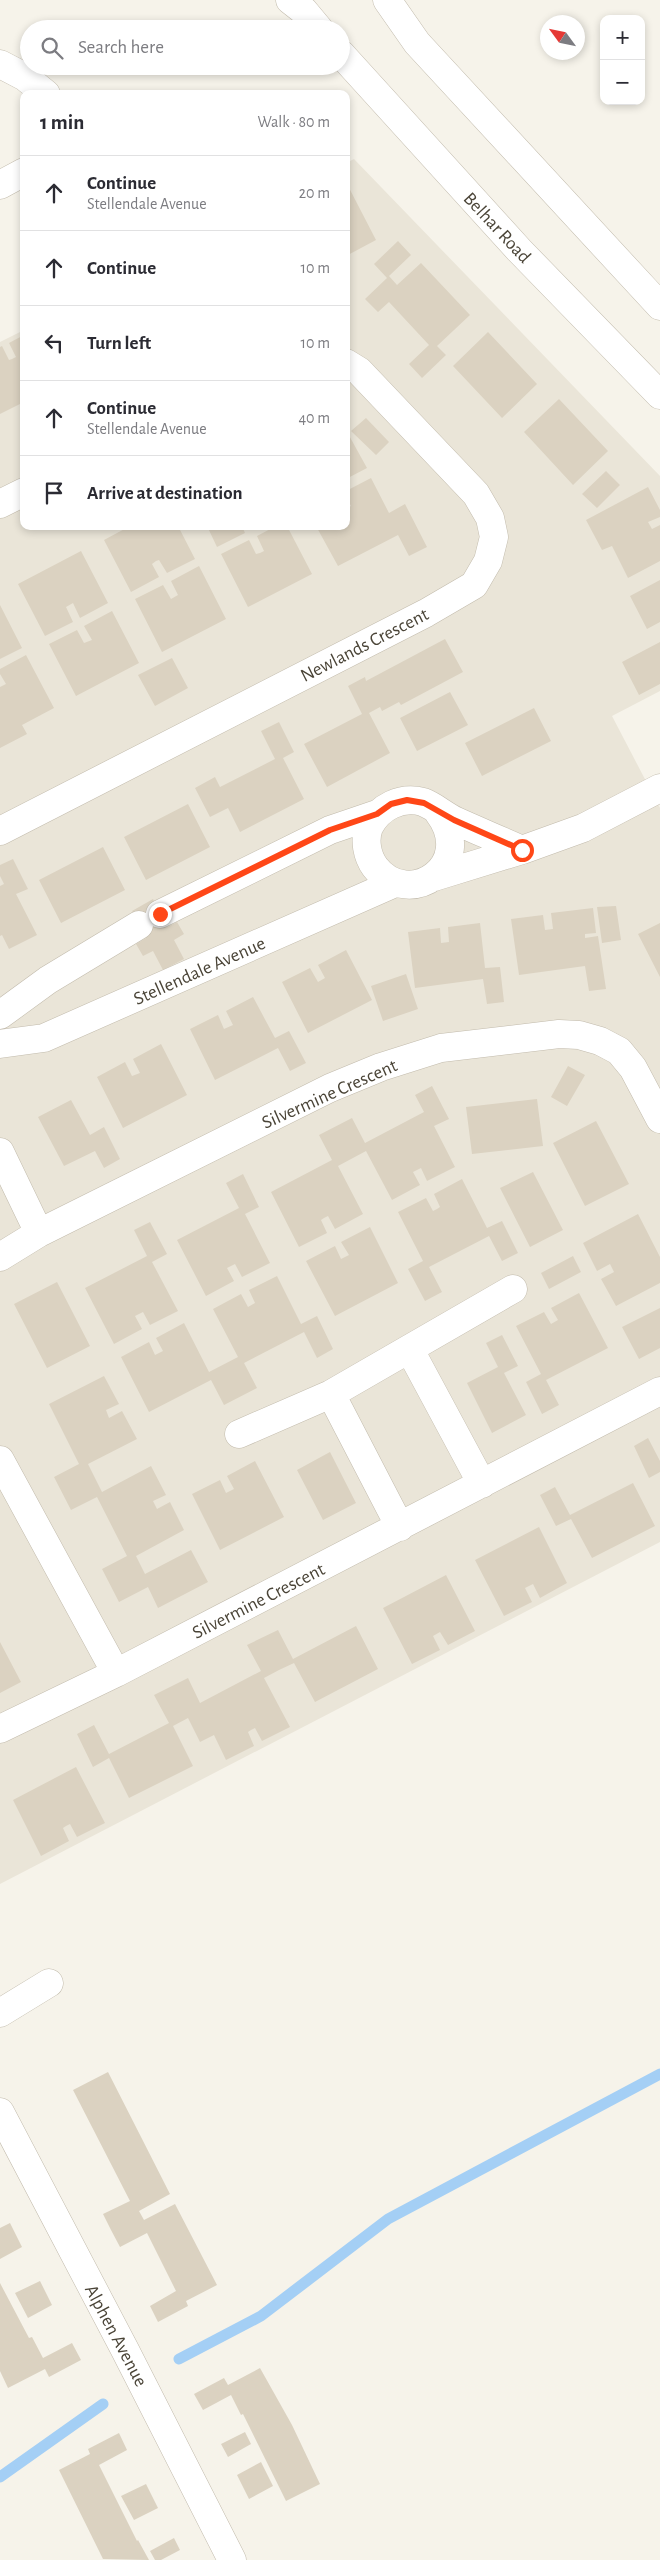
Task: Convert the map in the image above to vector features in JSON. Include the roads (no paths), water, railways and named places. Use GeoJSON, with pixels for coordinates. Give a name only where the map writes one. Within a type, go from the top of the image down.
{"type":"FeatureCollection","features":[{"type":"Feature","properties":{"kind":"street"},"geometry":{"type":"LineString","coordinates":[[290,0],[312,20]]}},
{"type":"Feature","properties":{"kind":"street"},"geometry":{"type":"LineString","coordinates":[[387,0],[417,43],[660,306]]}},
{"type":"Feature","properties":{"kind":"street"},"geometry":{"type":"LineString","coordinates":[[0,64],[20,74]]}},
{"type":"Feature","properties":{"kind":"street","name":"Belhar Road"},"geometry":{"type":"LineString","coordinates":[[350,64],[519,250],[660,395]]}},
{"type":"Feature","properties":{"kind":"street"},"geometry":{"type":"LineString","coordinates":[[21,75],[41,90]]}},
{"type":"Feature","properties":{"kind":"street"},"geometry":{"type":"LineString","coordinates":[[0,185],[20,174]]}},
{"type":"Feature","properties":{"kind":"street","name":"Newlands Crescent"},"geometry":{"type":"LineString","coordinates":[[0,831],[426,613],[474,585],[488,561],[494,537],[490,518],[476,494],[358,371],[350,366]]}},
{"type":"Feature","properties":{"kind":"street"},"geometry":{"type":"LineString","coordinates":[[0,504],[20,494]]}},
{"type":"Feature","properties":{"kind":"street"},"geometry":{"type":"LineString","coordinates":[[377,814],[368,829],[366,846],[371,862],[381,875],[395,882],[415,884],[522,850],[583,828],[660,788]]}},
{"type":"Feature","properties":{"kind":"street"},"geometry":{"type":"LineString","coordinates":[[0,1015],[48,980],[150,919],[330,830],[377,814],[391,804],[407,800],[424,803],[438,812],[522,850]]}},
{"type":"Feature","properties":{"kind":"street"},"geometry":{"type":"LineString","coordinates":[[434,877],[444,866],[450,852],[451,838],[447,824],[438,812]]}},
{"type":"Feature","properties":{"kind":"street","name":"Stellendale Avenue"},"geometry":{"type":"LineString","coordinates":[[0,1044],[44,1038],[395,882]]}},
{"type":"Feature","properties":{"kind":"street","name":"Silvermine Crescent"},"geometry":{"type":"LineString","coordinates":[[0,1257],[39,1232],[330,1088],[381,1067],[442,1048],[559,1034],[578,1035],[600,1041],[618,1052],[633,1068],[660,1119]]}},
{"type":"Feature","properties":{"kind":"street"},"geometry":{"type":"LineString","coordinates":[[0,1152],[39,1232]]}},
{"type":"Feature","properties":{"kind":"street"},"geometry":{"type":"LineString","coordinates":[[238,1434],[331,1394],[513,1289]]}},
{"type":"Feature","properties":{"kind":"street"},"geometry":{"type":"LineString","coordinates":[[410,1350],[482,1484]]}},
{"type":"Feature","properties":{"kind":"street","name":"Silvermine Crescent"},"geometry":{"type":"LineString","coordinates":[[0,1728],[116,1673],[660,1392]]}},
{"type":"Feature","properties":{"kind":"street"},"geometry":{"type":"LineString","coordinates":[[331,1394],[400,1527]]}},
{"type":"Feature","properties":{"kind":"street"},"geometry":{"type":"LineString","coordinates":[[0,1460],[116,1673]]}},
{"type":"Feature","properties":{"kind":"street"},"geometry":{"type":"LineString","coordinates":[[0,2013],[49,1983]]}},
{"type":"Feature","properties":{"kind":"street","name":"Alphen Avenue"},"geometry":{"type":"LineString","coordinates":[[0,2112],[125,2350],[232,2560]]}},
{"type":"Feature","properties":{"kind":"waterway"},"geometry":{"type":"LineString","coordinates":[[179,2359],[261,2316],[388,2219],[660,2074]]}},
{"type":"Feature","properties":{"kind":"waterway"},"geometry":{"type":"LineString","coordinates":[[0,2477],[103,2404]]}}]}
